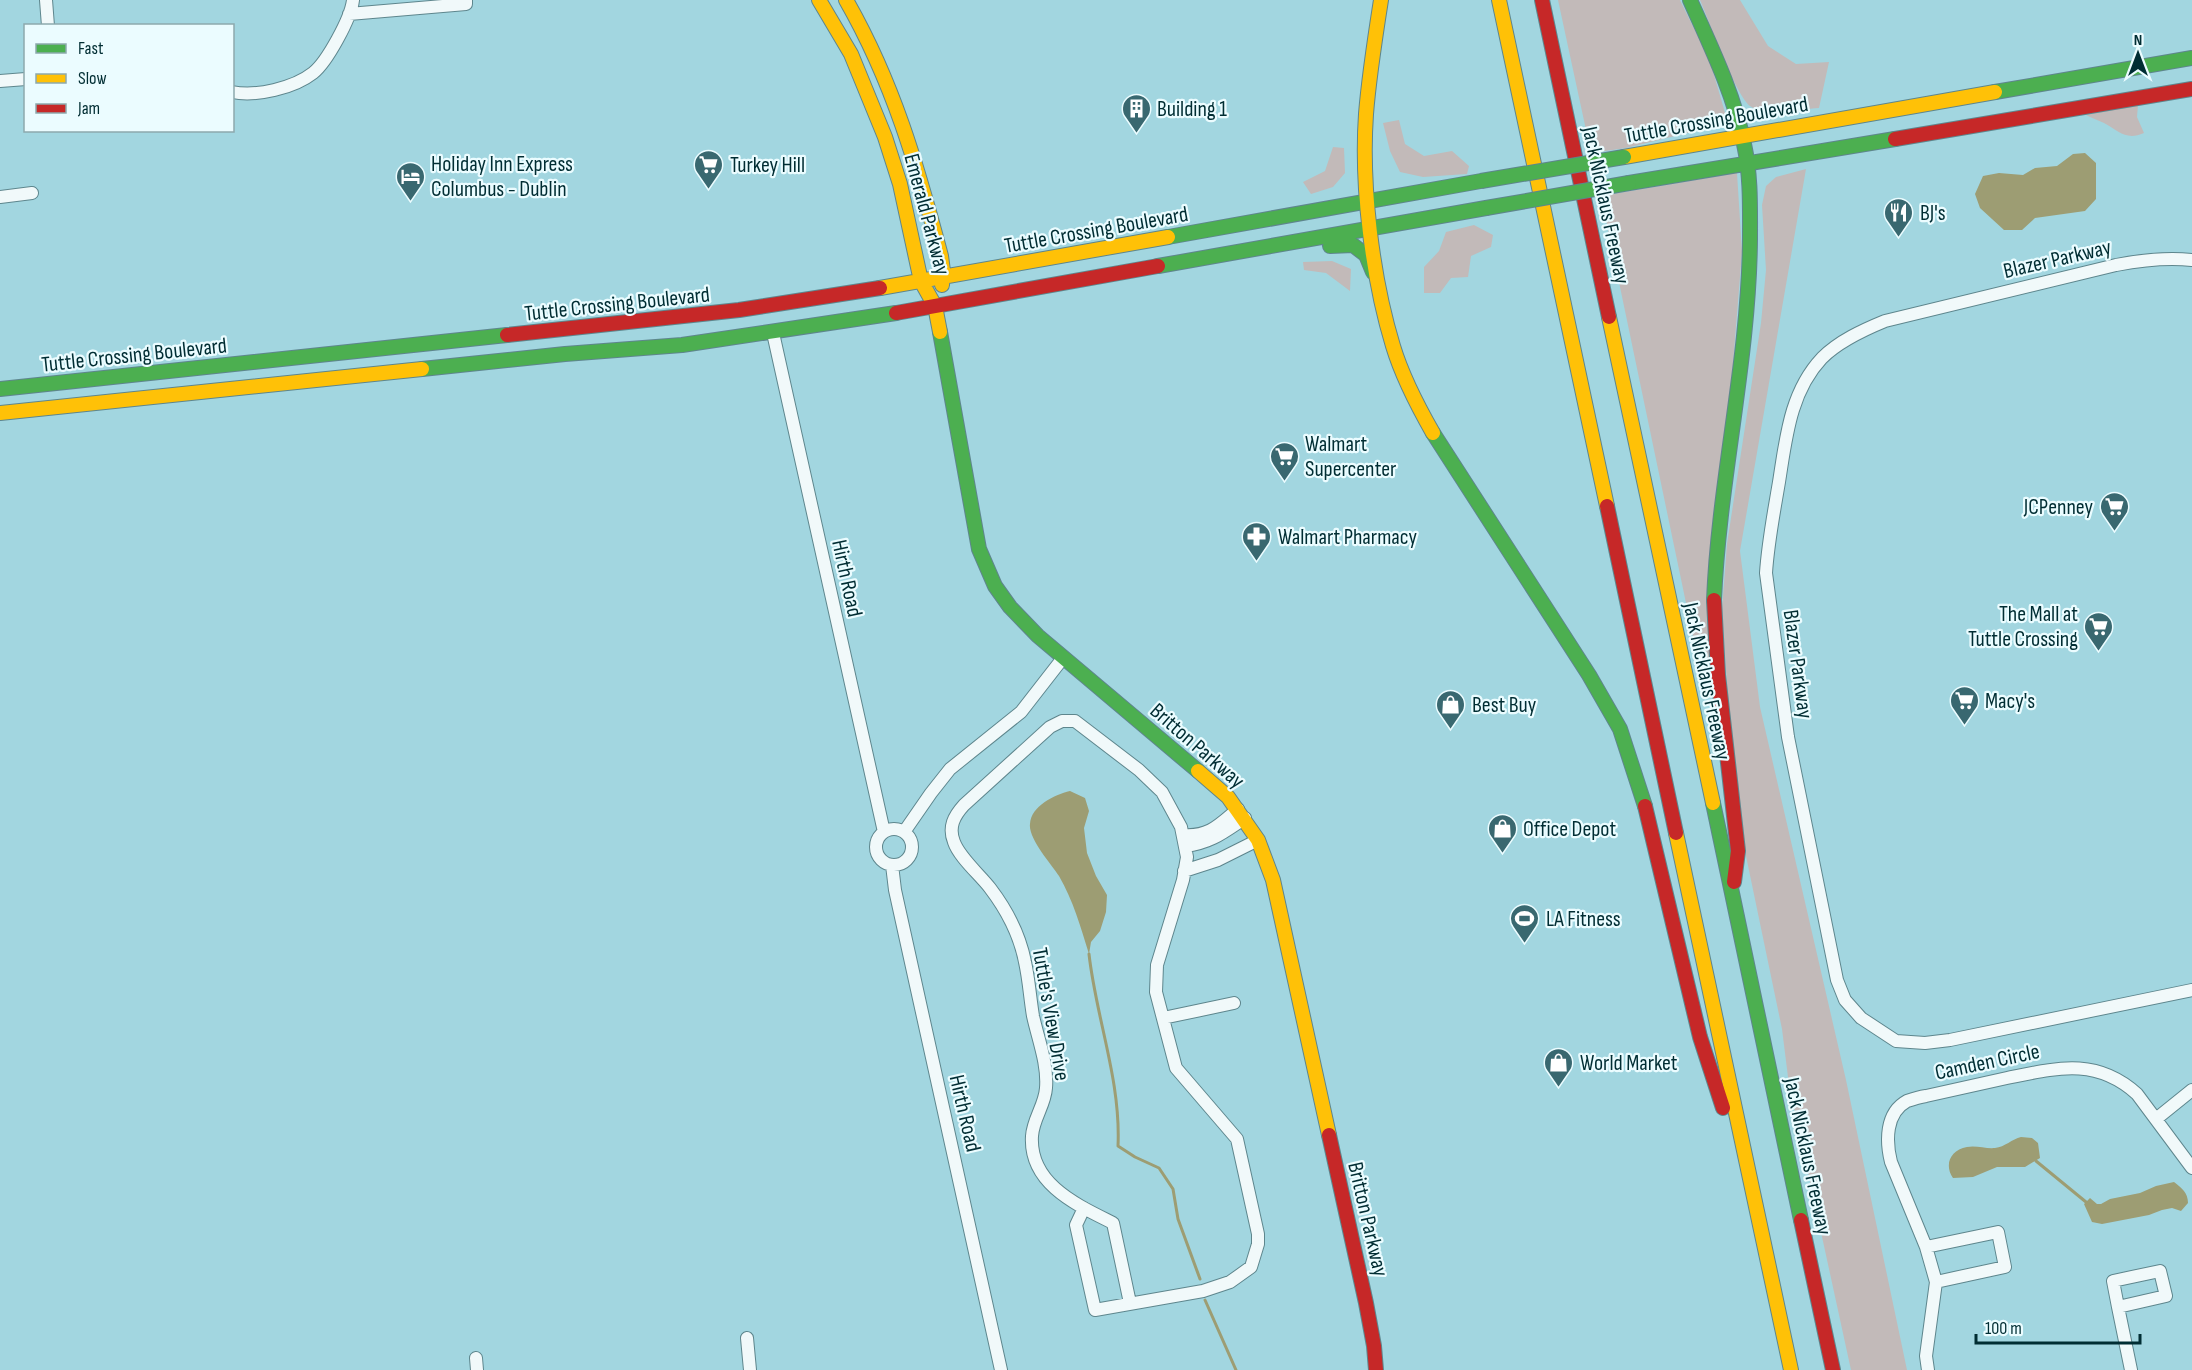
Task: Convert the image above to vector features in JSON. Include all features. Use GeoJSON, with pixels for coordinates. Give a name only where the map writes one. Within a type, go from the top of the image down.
{"type":"FeatureCollection","features":[{"type":"Feature","properties":{"kind":"main road","name":"Emerald Parkway"},"geometry":{"type":"LineString","coordinates":[[819,0],[850,54],[885,137],[900,184],[921,281],[935,306]]}},
{"type":"Feature","properties":{"kind":"main road","name":"Emerald Parkway"},"geometry":{"type":"LineString","coordinates":[[846,0],[879,60],[907,130],[921,175],[944,277],[935,306]]}},
{"type":"Feature","properties":{"kind":"main road"},"geometry":{"type":"LineString","coordinates":[[1381,0],[1366,116],[1368,202],[1378,283],[1393,346],[1417,405],[1446,456],[1583,666],[1620,729],[1644,804],[1700,1037],[1759,1220]]}},
{"type":"Feature","properties":{"kind":"main road"},"geometry":{"type":"LineString","coordinates":[[1499,0],[1791,1370]]}},
{"type":"Feature","properties":{"kind":"main road","name":"Jack Nicklaus Freeway"},"geometry":{"type":"LineString","coordinates":[[1542,0],[1833,1370]]}},
{"type":"Feature","properties":{"kind":"main road"},"geometry":{"type":"LineString","coordinates":[[1690,0],[1734,102],[1748,164],[1751,241],[1749,296],[1718,543],[1714,600],[1716,656],[1738,851],[1732,898]]}},
{"type":"Feature","properties":{"kind":"main road","name":"Tuttle Crossing Boulevard"},"geometry":{"type":"LineString","coordinates":[[0,389],[679,318],[768,306],[2192,58]]}},
{"type":"Feature","properties":{"kind":"main road","name":"Tuttle Crossing Boulevard"},"geometry":{"type":"LineString","coordinates":[[0,413],[565,354],[682,345],[773,333],[1629,183],[2192,89]]}},
{"type":"Feature","properties":{"kind":"main road"},"geometry":{"type":"LineString","coordinates":[[1258,249],[1275,253],[1353,244],[1365,255],[1378,283]]}},
{"type":"Feature","properties":{"kind":"main road","name":"Britton Parkway"},"geometry":{"type":"LineString","coordinates":[[935,306],[975,528],[984,564],[993,584],[1014,613],[1063,658],[1216,786],[1242,814],[1258,840],[1273,880],[1366,1303],[1376,1370]]}},
{"type":"Feature","properties":{"kind":"street"},"geometry":{"type":"LineString","coordinates":[[46,0],[48,24]]}},
{"type":"Feature","properties":{"kind":"street"},"geometry":{"type":"LineString","coordinates":[[234,92],[268,91],[293,86],[315,72],[345,27],[353,0]]}},
{"type":"Feature","properties":{"kind":"street"},"geometry":{"type":"LineString","coordinates":[[350,15],[466,4],[466,0]]}},
{"type":"Feature","properties":{"kind":"street"},"geometry":{"type":"LineString","coordinates":[[0,81],[24,79]]}},
{"type":"Feature","properties":{"kind":"street"},"geometry":{"type":"LineString","coordinates":[[0,197],[32,193]]}},
{"type":"Feature","properties":{"kind":"street","name":"Blazer Parkway"},"geometry":{"type":"LineString","coordinates":[[2192,260],[2151,259],[2123,264],[1885,321],[1856,333],[1823,358],[1802,386],[1790,416],[1768,545],[1766,573],[1788,737],[1837,980],[1845,1000],[1861,1018],[1896,1041],[1925,1043],[1950,1040],[2192,990]]}},
{"type":"Feature","properties":{"kind":"street","name":"Hirth Road"},"geometry":{"type":"LineString","coordinates":[[773,333],[884,832]]}},
{"type":"Feature","properties":{"kind":"street"},"geometry":{"type":"LineString","coordinates":[[904,832],[950,769],[1021,712],[1063,658]]}},
{"type":"Feature","properties":{"kind":"street","name":"Tuttle's View Drive"},"geometry":{"type":"LineString","coordinates":[[1062,721],[1075,721],[1132,764],[1162,792],[1181,827],[1187,857],[1185,871],[1157,965],[1156,992],[1176,1068],[1237,1139],[1258,1234],[1258,1244],[1251,1267],[1230,1282],[1203,1291],[1130,1303],[1113,1222],[1070,1202],[1046,1181],[1035,1160],[1032,1137],[1034,1122],[1041,1108],[1046,1088],[1045,1067],[1023,955],[1015,931],[992,890],[954,844],[951,830],[954,816],[964,805],[1050,727],[1062,721]]}},
{"type":"Feature","properties":{"kind":"street"},"geometry":{"type":"LineString","coordinates":[[1184,841],[1196,836],[1208,838],[1242,814]]}},
{"type":"Feature","properties":{"kind":"street"},"geometry":{"type":"LineString","coordinates":[[892,829],[904,832],[910,839],[910,854],[904,861],[892,865],[880,858],[877,853],[877,841],[884,832],[892,829]]}},
{"type":"Feature","properties":{"kind":"street"},"geometry":{"type":"LineString","coordinates":[[1208,838],[1218,860]]}},
{"type":"Feature","properties":{"kind":"street"},"geometry":{"type":"LineString","coordinates":[[1185,871],[1218,860],[1258,840]]}},
{"type":"Feature","properties":{"kind":"street","name":"Hirth Road"},"geometry":{"type":"LineString","coordinates":[[892,865],[895,890],[1001,1370]]}},
{"type":"Feature","properties":{"kind":"street"},"geometry":{"type":"LineString","coordinates":[[1163,1018],[1234,1002]]}},
{"type":"Feature","properties":{"kind":"street","name":"Camden Circle"},"geometry":{"type":"LineString","coordinates":[[1936,1282],[1926,1247],[1887,1147],[1887,1132],[1890,1123],[1899,1108],[1907,1102],[2065,1067],[2101,1071],[2127,1084],[2138,1094],[2192,1168]]}},
{"type":"Feature","properties":{"kind":"street"},"geometry":{"type":"LineString","coordinates":[[2156,1119],[2192,1090]]}},
{"type":"Feature","properties":{"kind":"street"},"geometry":{"type":"LineString","coordinates":[[1084,1208],[1076,1225],[1095,1310],[1130,1303]]}},
{"type":"Feature","properties":{"kind":"street"},"geometry":{"type":"LineString","coordinates":[[1926,1247],[1998,1232],[2006,1268],[1936,1282],[1926,1356],[1928,1370]]}},
{"type":"Feature","properties":{"kind":"street"},"geometry":{"type":"LineString","coordinates":[[2118,1307],[2131,1370]]}},
{"type":"Feature","properties":{"kind":"street"},"geometry":{"type":"LineString","coordinates":[[747,1338],[750,1370]]}},
{"type":"Feature","properties":{"kind":"shaded area"},"geometry":{"type":"Polygon","coordinates":[[[1558,0],[1680,0],[1710,61],[1728,123],[1626,148],[1591,153],[1558,0]]]}},
{"type":"Feature","properties":{"kind":"shaded area"},"geometry":{"type":"Polygon","coordinates":[[[1700,0],[1740,0],[1768,46],[1796,64],[1829,62],[1819,108],[1774,112],[1750,106],[1730,73],[1700,0]]]}},
{"type":"Feature","properties":{"kind":"shaded area"},"geometry":{"type":"Polygon","coordinates":[[[2138,105],[2137,117],[2144,133],[2138,135],[2123,134],[2086,115],[2138,105]]]}},
{"type":"Feature","properties":{"kind":"shaded area"},"geometry":{"type":"Polygon","coordinates":[[[1399,120],[1405,144],[1424,156],[1452,151],[1469,166],[1467,174],[1423,177],[1400,172],[1390,151],[1383,123],[1399,120]]]}},
{"type":"Feature","properties":{"kind":"shaded area"},"geometry":{"type":"Polygon","coordinates":[[[1333,147],[1344,148],[1345,173],[1333,187],[1311,194],[1303,182],[1325,171],[1333,147]]]}},
{"type":"Feature","properties":{"kind":"shaded area"},"geometry":{"type":"Polygon","coordinates":[[[2085,153],[2096,163],[2096,199],[2085,211],[2035,218],[2022,230],[2004,230],[1980,208],[1975,194],[1983,176],[1999,173],[2023,175],[2035,168],[2057,166],[2073,154],[2085,153]]]}},
{"type":"Feature","properties":{"kind":"shaded area"},"geometry":{"type":"Polygon","coordinates":[[[1806,169],[1740,551],[1760,707],[1846,1080],[1907,1370],[1851,1370],[1789,1085],[1782,1029],[1746,856],[1729,715],[1722,609],[1727,544],[1761,323],[1766,270],[1762,205],[1766,186],[1776,177],[1806,169]]]}},
{"type":"Feature","properties":{"kind":"shaded area"},"geometry":{"type":"Polygon","coordinates":[[[1737,173],[1742,252],[1709,663],[1700,670],[1601,196],[1737,173]]]}},
{"type":"Feature","properties":{"kind":"shaded area"},"geometry":{"type":"Polygon","coordinates":[[[1474,225],[1493,235],[1491,247],[1471,256],[1468,277],[1451,278],[1440,293],[1424,293],[1424,267],[1439,251],[1446,232],[1474,225]]]}},
{"type":"Feature","properties":{"kind":"shaded area"},"geometry":{"type":"Polygon","coordinates":[[[1332,261],[1351,269],[1350,291],[1326,273],[1304,270],[1303,262],[1332,261]]]}},
{"type":"Feature","properties":{"kind":"shaded area"},"geometry":{"type":"Polygon","coordinates":[[[1070,791],[1085,798],[1089,811],[1084,828],[1087,853],[1107,895],[1106,912],[1100,931],[1091,942],[1089,954],[1076,914],[1059,876],[1036,843],[1030,830],[1034,812],[1044,802],[1070,791]]]}},
{"type":"Feature","properties":{"kind":"shaded area"},"geometry":{"type":"Polygon","coordinates":[[[2021,1137],[2032,1138],[2038,1143],[2040,1158],[2025,1167],[1997,1167],[1973,1177],[1953,1178],[1950,1173],[1950,1159],[1956,1151],[1970,1147],[1999,1147],[2021,1137]]]}},
{"type":"Feature","properties":{"kind":"shaded area"},"geometry":{"type":"Polygon","coordinates":[[[2174,1182],[2184,1191],[2188,1199],[2188,1203],[2181,1211],[2172,1208],[2102,1224],[2092,1222],[2084,1204],[2090,1198],[2097,1204],[2101,1204],[2110,1199],[2140,1193],[2174,1182]]]}},
{"type":"Feature","properties":{"kind":"waterway"},"geometry":{"type":"LineString","coordinates":[[1089,954],[1116,1097],[1118,1146],[1159,1168],[1173,1189],[1178,1219],[1200,1279]]}},
{"type":"Feature","properties":{"kind":"waterway"},"geometry":{"type":"LineString","coordinates":[[2036,1161],[2086,1202]]}},
{"type":"Feature","properties":{"kind":"waterway"},"geometry":{"type":"LineString","coordinates":[[1205,1300],[1236,1370]]}},
{"type":"Feature","properties":{"kind":"traffic: fast"},"geometry":{"type":"LineString","coordinates":[[1690,0],[1721,71],[1740,125],[1750,192],[1745,330],[1722,510],[1714,600]]}},
{"type":"Feature","properties":{"kind":"traffic: fast"},"geometry":{"type":"LineString","coordinates":[[1995,92],[2192,58]]}},
{"type":"Feature","properties":{"kind":"traffic: fast"},"geometry":{"type":"LineString","coordinates":[[1629,183],[1895,139]]}},
{"type":"Feature","properties":{"kind":"traffic: fast"},"geometry":{"type":"LineString","coordinates":[[1481,181],[1624,157]]}},
{"type":"Feature","properties":{"kind":"traffic: fast"},"geometry":{"type":"LineString","coordinates":[[1168,237],[1481,181]]}},
{"type":"Feature","properties":{"kind":"traffic: fast"},"geometry":{"type":"LineString","coordinates":[[1486,208],[1629,183]]}},
{"type":"Feature","properties":{"kind":"traffic: fast"},"geometry":{"type":"LineString","coordinates":[[1158,266],[1486,208]]}},
{"type":"Feature","properties":{"kind":"traffic: fast"},"geometry":{"type":"LineString","coordinates":[[1330,246],[1353,245],[1366,255],[1373,272]]}},
{"type":"Feature","properties":{"kind":"traffic: fast"},"geometry":{"type":"LineString","coordinates":[[422,369],[682,345],[896,313]]}},
{"type":"Feature","properties":{"kind":"traffic: fast"},"geometry":{"type":"LineString","coordinates":[[940,332],[979,549],[995,586],[1010,607],[1038,636],[1198,771]]}},
{"type":"Feature","properties":{"kind":"traffic: fast"},"geometry":{"type":"LineString","coordinates":[[0,389],[507,335]]}},
{"type":"Feature","properties":{"kind":"traffic: fast"},"geometry":{"type":"LineString","coordinates":[[1433,433],[1589,675],[1620,729],[1645,806]]}},
{"type":"Feature","properties":{"kind":"traffic: fast"},"geometry":{"type":"LineString","coordinates":[[1713,803],[1801,1220]]}},
{"type":"Feature","properties":{"kind":"traffic: slow"},"geometry":{"type":"LineString","coordinates":[[819,0],[851,54],[885,137],[900,184],[921,281],[935,306],[940,332]]}},
{"type":"Feature","properties":{"kind":"traffic: slow"},"geometry":{"type":"LineString","coordinates":[[846,0],[877,62],[913,157],[941,256],[942,285]]}},
{"type":"Feature","properties":{"kind":"traffic: slow"},"geometry":{"type":"LineString","coordinates":[[1381,0],[1366,114],[1365,170],[1370,231],[1379,291],[1393,346],[1410,390],[1433,433]]}},
{"type":"Feature","properties":{"kind":"traffic: slow"},"geometry":{"type":"LineString","coordinates":[[1499,0],[1607,506]]}},
{"type":"Feature","properties":{"kind":"traffic: slow"},"geometry":{"type":"LineString","coordinates":[[1624,157],[1995,92]]}},
{"type":"Feature","properties":{"kind":"traffic: slow"},"geometry":{"type":"LineString","coordinates":[[880,288],[1168,237]]}},
{"type":"Feature","properties":{"kind":"traffic: slow"},"geometry":{"type":"LineString","coordinates":[[1609,317],[1713,803]]}},
{"type":"Feature","properties":{"kind":"traffic: slow"},"geometry":{"type":"LineString","coordinates":[[0,413],[422,369]]}},
{"type":"Feature","properties":{"kind":"traffic: slow"},"geometry":{"type":"LineString","coordinates":[[1198,771],[1228,797],[1258,840],[1273,880],[1329,1135]]}},
{"type":"Feature","properties":{"kind":"traffic: slow"},"geometry":{"type":"LineString","coordinates":[[1676,833],[1791,1370]]}},
{"type":"Feature","properties":{"kind":"traffic: jam"},"geometry":{"type":"LineString","coordinates":[[1542,0],[1609,317]]}},
{"type":"Feature","properties":{"kind":"traffic: jam"},"geometry":{"type":"LineString","coordinates":[[1895,139],[2192,89]]}},
{"type":"Feature","properties":{"kind":"traffic: jam"},"geometry":{"type":"LineString","coordinates":[[896,313],[1158,266]]}},
{"type":"Feature","properties":{"kind":"traffic: jam"},"geometry":{"type":"LineString","coordinates":[[507,335],[739,310],[880,288]]}},
{"type":"Feature","properties":{"kind":"traffic: jam"},"geometry":{"type":"LineString","coordinates":[[1607,506],[1676,833]]}},
{"type":"Feature","properties":{"kind":"traffic: jam"},"geometry":{"type":"LineString","coordinates":[[1714,600],[1718,675],[1738,851],[1734,882]]}},
{"type":"Feature","properties":{"kind":"traffic: jam"},"geometry":{"type":"LineString","coordinates":[[1645,806],[1700,1037],[1723,1108]]}},
{"type":"Feature","properties":{"kind":"traffic: jam"},"geometry":{"type":"LineString","coordinates":[[1329,1135],[1366,1303],[1376,1370]]}},
{"type":"Feature","properties":{"kind":"traffic: jam"},"geometry":{"type":"LineString","coordinates":[[1801,1220],[1833,1370]]}},
{"type":"Feature","properties":{"kind":"place","name":"Building 1"},"geometry":{"type":"Point","coordinates":[1136,134]}},
{"type":"Feature","properties":{"kind":"place","name":"Turkey Hill"},"geometry":{"type":"Point","coordinates":[709,190]}},
{"type":"Feature","properties":{"kind":"place","name":"Holiday Inn Express Columbus - Dublin"},"geometry":{"type":"Point","coordinates":[410,202]}},
{"type":"Feature","properties":{"kind":"place","name":"BJ's"},"geometry":{"type":"Point","coordinates":[1899,238]}},
{"type":"Feature","properties":{"kind":"place","name":"Walmart Supercenter"},"geometry":{"type":"Point","coordinates":[1284,482]}},
{"type":"Feature","properties":{"kind":"place","name":"JCPenney"},"geometry":{"type":"Point","coordinates":[2114,532]}},
{"type":"Feature","properties":{"kind":"place","name":"Walmart Pharmacy"},"geometry":{"type":"Point","coordinates":[1257,562]}},
{"type":"Feature","properties":{"kind":"place","name":"The Mall at Tuttle Crossing"},"geometry":{"type":"Point","coordinates":[2099,652]}},
{"type":"Feature","properties":{"kind":"place","name":"Macy's"},"geometry":{"type":"Point","coordinates":[1964,726]}},
{"type":"Feature","properties":{"kind":"place","name":"Best Buy"},"geometry":{"type":"Point","coordinates":[1451,730]}},
{"type":"Feature","properties":{"kind":"place","name":"Office Depot"},"geometry":{"type":"Point","coordinates":[1502,854]}},
{"type":"Feature","properties":{"kind":"place","name":"LA Fitness"},"geometry":{"type":"Point","coordinates":[1525,944]}},
{"type":"Feature","properties":{"kind":"place","name":"World Market"},"geometry":{"type":"Point","coordinates":[1559,1088]}}]}
